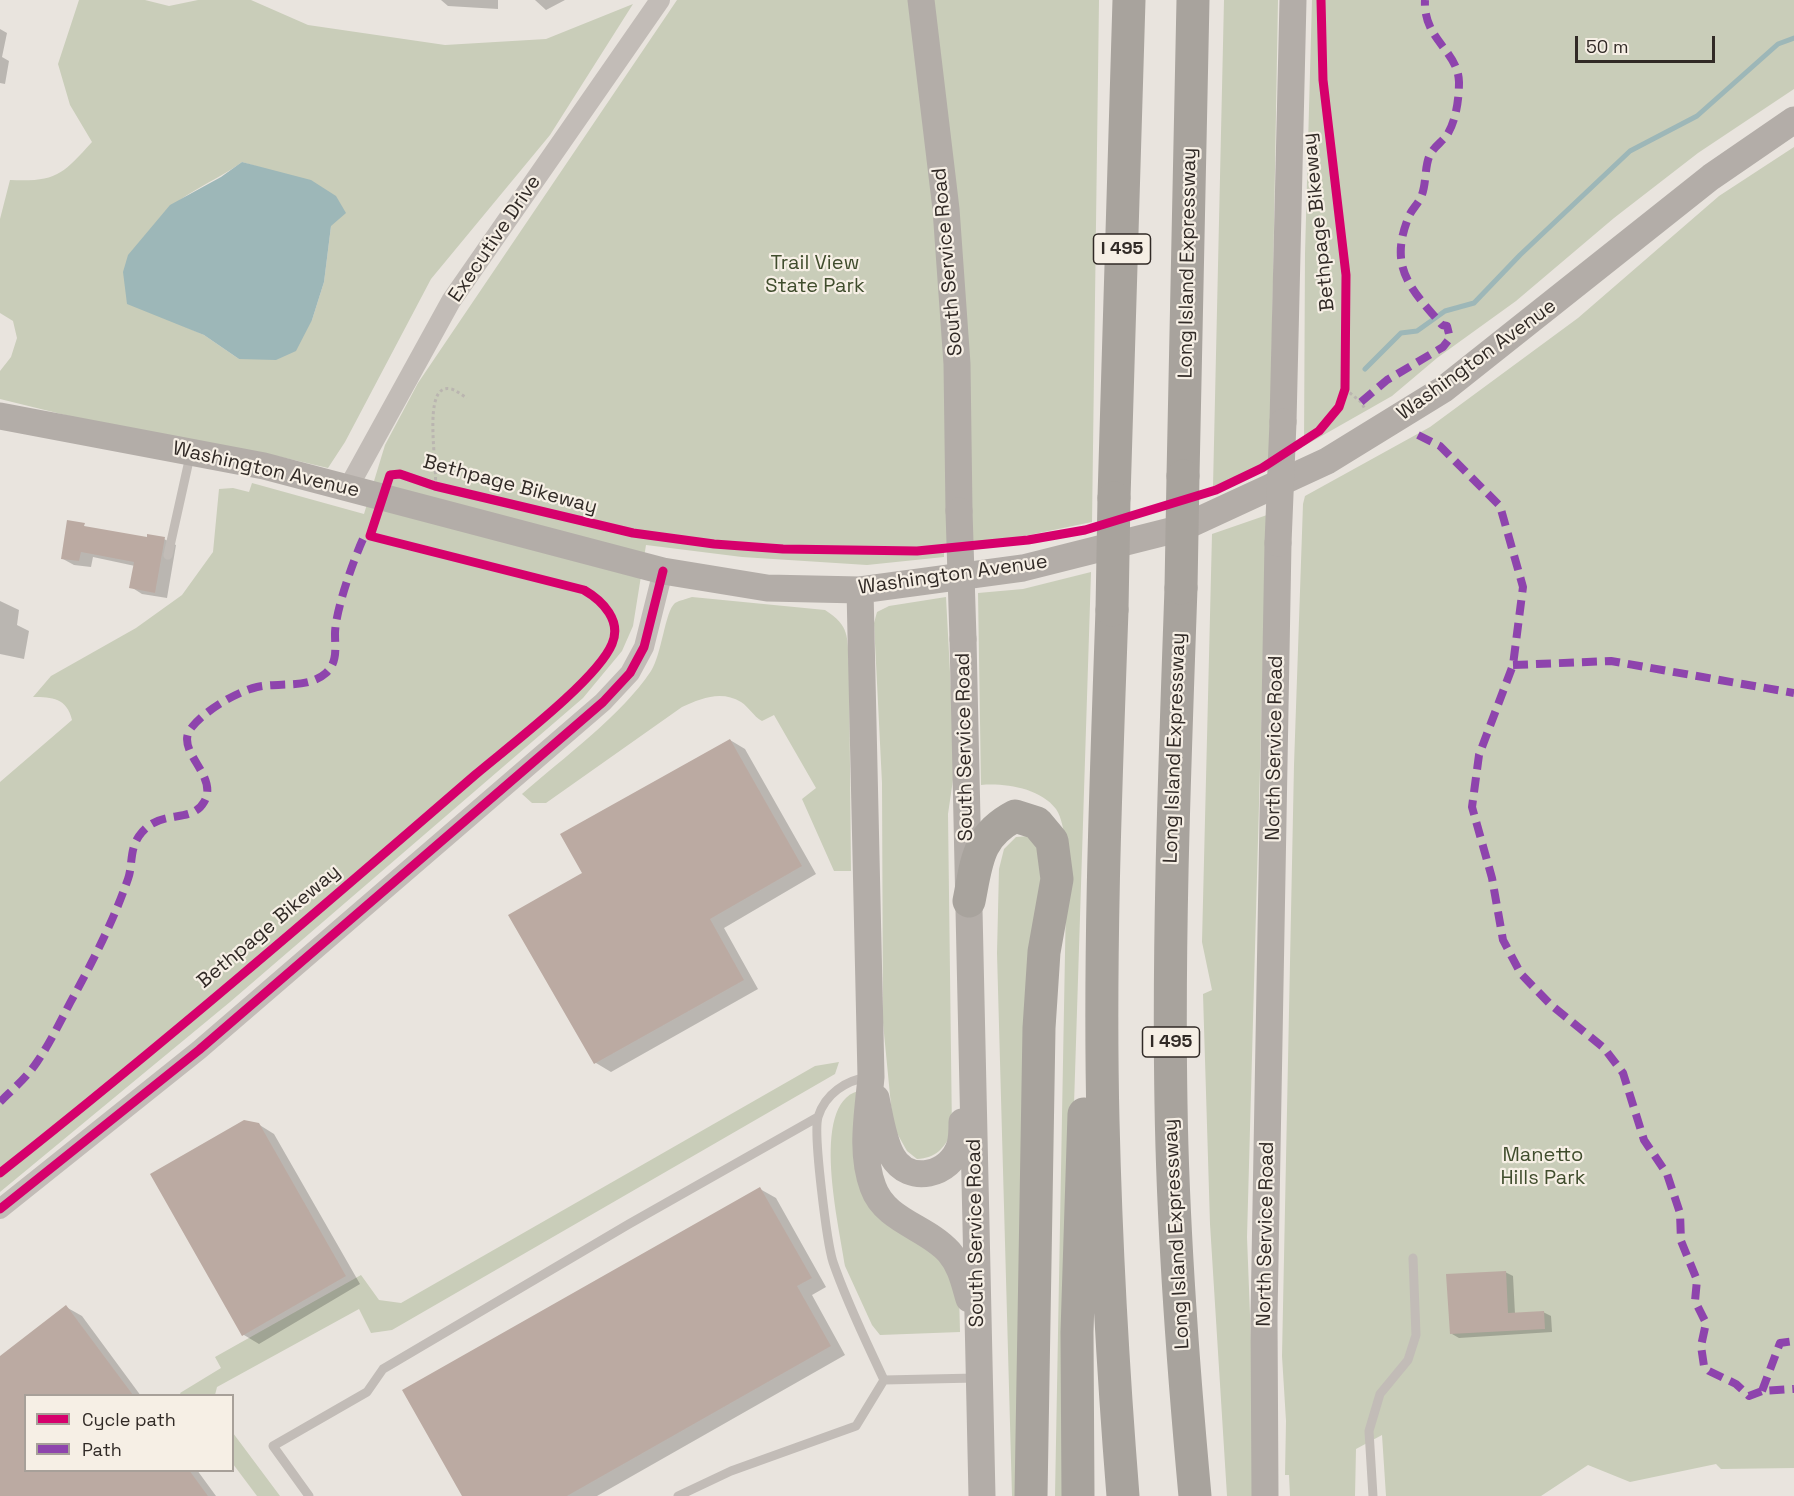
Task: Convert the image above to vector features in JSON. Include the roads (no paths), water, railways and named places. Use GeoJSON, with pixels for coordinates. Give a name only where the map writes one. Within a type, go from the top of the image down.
{"type":"FeatureCollection","features":[{"type":"Feature","properties":{"kind":"highway","name":"I 495"},"geometry":{"type":"LineString","coordinates":[[1123,1496],[1110,1329],[1103,1131],[1102,878],[1129,0]]}},
{"type":"Feature","properties":{"kind":"highway","name":"Long Island Expressway"},"geometry":{"type":"LineString","coordinates":[[1193,0],[1181,588],[1170,884],[1171,1105],[1179,1323],[1195,1496]]}},
{"type":"Feature","properties":{"kind":"highway"},"geometry":{"type":"LineString","coordinates":[[969,901],[986,838],[997,826],[1015,816],[1037,823],[1052,841],[1057,879],[1044,952],[1039,1028],[1031,1496]]}},
{"type":"Feature","properties":{"kind":"highway"},"geometry":{"type":"LineString","coordinates":[[1078,1496],[1077,1332],[1081,1160],[1102,878]]}},
{"type":"Feature","properties":{"kind":"main road","name":"South Service Road"},"geometry":{"type":"LineString","coordinates":[[921,0],[946,209],[957,364],[982,1496]]}},
{"type":"Feature","properties":{"kind":"main road","name":"North Service Road"},"geometry":{"type":"LineString","coordinates":[[1265,1496],[1264,1316],[1278,543],[1293,0]]}},
{"type":"Feature","properties":{"kind":"main road","name":"Washington Avenue"},"geometry":{"type":"LineString","coordinates":[[0,416],[191,450],[348,488],[663,571],[767,588],[860,590],[1023,568],[1182,528],[1328,461],[1444,389],[1711,177],[1794,120]]}},
{"type":"Feature","properties":{"kind":"main road"},"geometry":{"type":"LineString","coordinates":[[860,590],[871,1077],[866,1145],[873,1189],[888,1209],[940,1243],[956,1261],[962,1272],[978,1336]]}},
{"type":"Feature","properties":{"kind":"main road"},"geometry":{"type":"LineString","coordinates":[[871,1077],[892,1156],[902,1168],[914,1174],[924,1174],[946,1164],[961,1144],[970,986]]}},
{"type":"Feature","properties":{"kind":"street","name":"Executive Drive"},"geometry":{"type":"LineString","coordinates":[[348,488],[451,301],[660,0]]}},
{"type":"Feature","properties":{"kind":"street"},"geometry":{"type":"LineString","coordinates":[[0,1209],[199,1050],[603,702],[630,673],[644,647],[663,571]]}},
{"type":"Feature","properties":{"kind":"lane"},"geometry":{"type":"LineString","coordinates":[[168,555],[191,450]]}},
{"type":"Feature","properties":{"kind":"lane"},"geometry":{"type":"LineString","coordinates":[[309,1496],[273,1446],[368,1392],[383,1369],[618,1230],[818,1117],[835,1089],[856,1078],[871,1077]]}},
{"type":"Feature","properties":{"kind":"lane"},"geometry":{"type":"LineString","coordinates":[[818,1117],[817,1150],[832,1260],[884,1380]]}},
{"type":"Feature","properties":{"kind":"lane"},"geometry":{"type":"LineString","coordinates":[[1372,1496],[1369,1431],[1380,1394],[1408,1360],[1416,1335],[1413,1258]]}},
{"type":"Feature","properties":{"kind":"lane"},"geometry":{"type":"LineString","coordinates":[[884,1380],[979,1378]]}},
{"type":"Feature","properties":{"kind":"lane"},"geometry":{"type":"LineString","coordinates":[[678,1496],[731,1471],[856,1426],[884,1380]]}},
{"type":"Feature","properties":{"kind":"water"},"geometry":{"type":"Polygon","coordinates":[[[242,162],[311,180],[336,196],[346,213],[331,226],[324,282],[312,320],[296,351],[276,360],[239,359],[204,335],[127,304],[123,272],[128,255],[170,205],[221,177],[242,162]]]}},
{"type":"Feature","properties":{"kind":"waterway"},"geometry":{"type":"LineString","coordinates":[[1365,369],[1401,333],[1417,331],[1445,311],[1474,303],[1520,255],[1630,151],[1697,116],[1778,44],[1794,38]]}},
{"type":"Feature","properties":{"kind":"park label","name":"Trail View State Park"},"geometry":{"type":"Point","coordinates":[815,276]}},
{"type":"Feature","properties":{"kind":"park label","name":"Manetto Hills Park"},"geometry":{"type":"Point","coordinates":[1543,1168]}}]}
